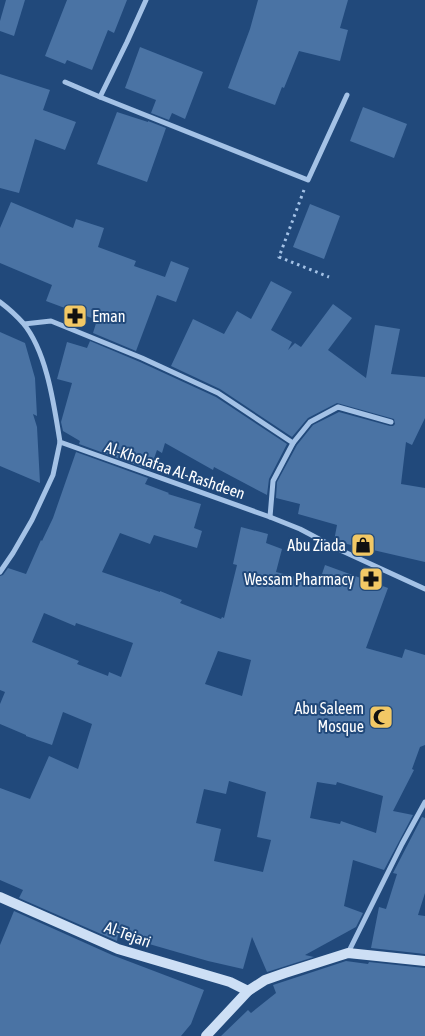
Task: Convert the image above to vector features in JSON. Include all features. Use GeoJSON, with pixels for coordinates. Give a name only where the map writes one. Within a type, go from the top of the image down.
{"type":"FeatureCollection","features":[{"type":"Feature","properties":{"kind":"street"},"geometry":{"type":"LineString","coordinates":[[100,97],[146,0]]}},
{"type":"Feature","properties":{"kind":"street"},"geometry":{"type":"LineString","coordinates":[[65,82],[308,180],[347,95]]}},
{"type":"Feature","properties":{"kind":"street"},"geometry":{"type":"LineString","coordinates":[[0,302],[24,324],[37,346],[44,365],[60,442],[50,482],[32,520],[0,572]]}},
{"type":"Feature","properties":{"kind":"street"},"geometry":{"type":"LineString","coordinates":[[24,324],[51,321],[142,358],[218,393],[293,443]]}},
{"type":"Feature","properties":{"kind":"street"},"geometry":{"type":"LineString","coordinates":[[270,517],[273,481],[293,443],[310,422],[338,407],[391,422]]}},
{"type":"Feature","properties":{"kind":"street","name":"Al-Kholafaa Al-Rashdeen"},"geometry":{"type":"LineString","coordinates":[[60,442],[300,529],[338,549],[425,589]]}},
{"type":"Feature","properties":{"kind":"street"},"geometry":{"type":"LineString","coordinates":[[348,954],[402,844],[425,802]]}},
{"type":"Feature","properties":{"kind":"street","name":"Al-Tejari"},"geometry":{"type":"LineString","coordinates":[[0,897],[118,948],[230,982],[248,991]]}},
{"type":"Feature","properties":{"kind":"street"},"geometry":{"type":"LineString","coordinates":[[206,1036],[248,991],[266,980],[348,954],[425,961]]}},
{"type":"Feature","properties":{"kind":"path"},"geometry":{"type":"LineString","coordinates":[[308,180],[279,257],[329,278]]}},
{"type":"Feature","properties":{"kind":"building"},"geometry":{"type":"Polygon","coordinates":[[[6,0],[25,0],[14,36],[0,31],[0,21],[6,0]]]}},
{"type":"Feature","properties":{"kind":"building"},"geometry":{"type":"Polygon","coordinates":[[[67,0],[127,0],[114,33],[108,30],[92,70],[67,60],[65,64],[45,56],[67,0]]]}},
{"type":"Feature","properties":{"kind":"building"},"geometry":{"type":"Polygon","coordinates":[[[258,0],[348,0],[340,28],[348,30],[340,61],[299,51],[275,105],[228,88],[250,29],[258,0]]]}},
{"type":"Feature","properties":{"kind":"building"},"geometry":{"type":"Polygon","coordinates":[[[140,47],[203,72],[185,119],[172,113],[169,120],[151,113],[156,100],[125,88],[140,47]]]}},
{"type":"Feature","properties":{"kind":"building"},"geometry":{"type":"Polygon","coordinates":[[[0,74],[50,90],[43,110],[76,122],[65,150],[35,139],[19,193],[0,188],[0,74]]]}},
{"type":"Feature","properties":{"kind":"building"},"geometry":{"type":"Polygon","coordinates":[[[363,107],[407,124],[394,158],[350,141],[363,107]]]}},
{"type":"Feature","properties":{"kind":"building"},"geometry":{"type":"Polygon","coordinates":[[[117,112],[166,128],[147,182],[97,164],[117,112]]]}},
{"type":"Feature","properties":{"kind":"building"},"geometry":{"type":"Polygon","coordinates":[[[11,202],[73,228],[76,219],[104,228],[98,247],[136,261],[134,266],[165,277],[171,261],[189,268],[176,302],[157,295],[136,351],[93,333],[97,320],[46,301],[52,285],[0,263],[0,228],[11,202]]]}},
{"type":"Feature","properties":{"kind":"building"},"geometry":{"type":"Polygon","coordinates":[[[310,204],[340,216],[324,259],[293,247],[310,204]]]}},
{"type":"Feature","properties":{"kind":"building"},"geometry":{"type":"Polygon","coordinates":[[[271,281],[292,292],[271,330],[292,342],[288,350],[295,343],[301,347],[333,304],[352,318],[328,350],[366,378],[375,325],[400,329],[391,374],[425,377],[425,418],[412,445],[406,442],[401,484],[425,488],[425,562],[334,541],[337,525],[298,514],[300,504],[276,498],[277,482],[297,445],[313,425],[339,412],[390,426],[395,424],[394,419],[337,403],[308,418],[292,437],[220,389],[171,366],[193,319],[224,334],[237,311],[251,319],[271,281]]]}},
{"type":"Feature","properties":{"kind":"building"},"geometry":{"type":"Polygon","coordinates":[[[0,332],[25,343],[35,378],[37,416],[33,414],[37,427],[40,483],[0,466],[0,332]]]}},
{"type":"Feature","properties":{"kind":"building"},"geometry":{"type":"Polygon","coordinates":[[[90,341],[216,397],[287,444],[269,479],[267,495],[214,467],[213,470],[165,443],[162,453],[157,450],[150,470],[79,444],[80,441],[63,431],[61,422],[72,383],[57,379],[67,342],[87,348],[90,341]]]}},
{"type":"Feature","properties":{"kind":"building"},"geometry":{"type":"Polygon","coordinates":[[[76,452],[148,478],[145,484],[168,494],[201,504],[194,528],[202,531],[197,548],[154,535],[150,544],[120,533],[102,572],[160,591],[182,600],[180,603],[221,619],[222,617],[224,618],[237,565],[233,564],[241,527],[268,534],[266,543],[282,549],[276,572],[319,583],[325,565],[388,588],[366,648],[402,658],[405,649],[425,655],[425,745],[420,747],[412,769],[414,770],[393,811],[413,815],[384,870],[353,860],[344,906],[363,913],[356,927],[305,955],[314,957],[267,972],[252,937],[243,969],[118,935],[117,941],[19,898],[23,890],[0,880],[0,788],[30,799],[49,756],[78,769],[92,724],[63,712],[52,745],[0,724],[0,704],[5,692],[0,690],[0,576],[8,568],[26,574],[53,518],[76,452]],[[44,613],[32,642],[79,661],[77,664],[108,676],[109,672],[121,677],[133,643],[76,623],[75,626],[44,613]],[[218,651],[205,684],[242,696],[251,660],[218,651]],[[229,781],[226,794],[204,789],[196,823],[221,829],[214,861],[263,872],[271,840],[257,837],[266,792],[229,781]],[[317,782],[310,818],[340,824],[341,821],[376,833],[383,796],[337,782],[336,785],[317,782]]]}},
{"type":"Feature","properties":{"kind":"building"},"geometry":{"type":"Polygon","coordinates":[[[422,817],[425,818],[425,893],[418,915],[425,916],[425,954],[371,948],[379,907],[386,909],[397,874],[393,873],[422,817]]]}},
{"type":"Feature","properties":{"kind":"building"},"geometry":{"type":"Polygon","coordinates":[[[14,911],[112,955],[204,990],[191,1024],[181,1036],[0,1036],[0,945],[14,911]]]}},
{"type":"Feature","properties":{"kind":"building"},"geometry":{"type":"Polygon","coordinates":[[[346,961],[425,968],[425,1036],[221,1036],[248,1010],[251,1013],[276,993],[273,985],[346,961]]]}},
{"type":"Feature","properties":{"kind":"place","name":"Eman"},"geometry":{"type":"Point","coordinates":[75,316]}},
{"type":"Feature","properties":{"kind":"place","name":"Abu Ziada"},"geometry":{"type":"Point","coordinates":[363,545]}},
{"type":"Feature","properties":{"kind":"place","name":"Wessam Pharmacy"},"geometry":{"type":"Point","coordinates":[371,579]}},
{"type":"Feature","properties":{"kind":"place","name":"Abu Saleem Mosque"},"geometry":{"type":"Point","coordinates":[381,717]}}]}
